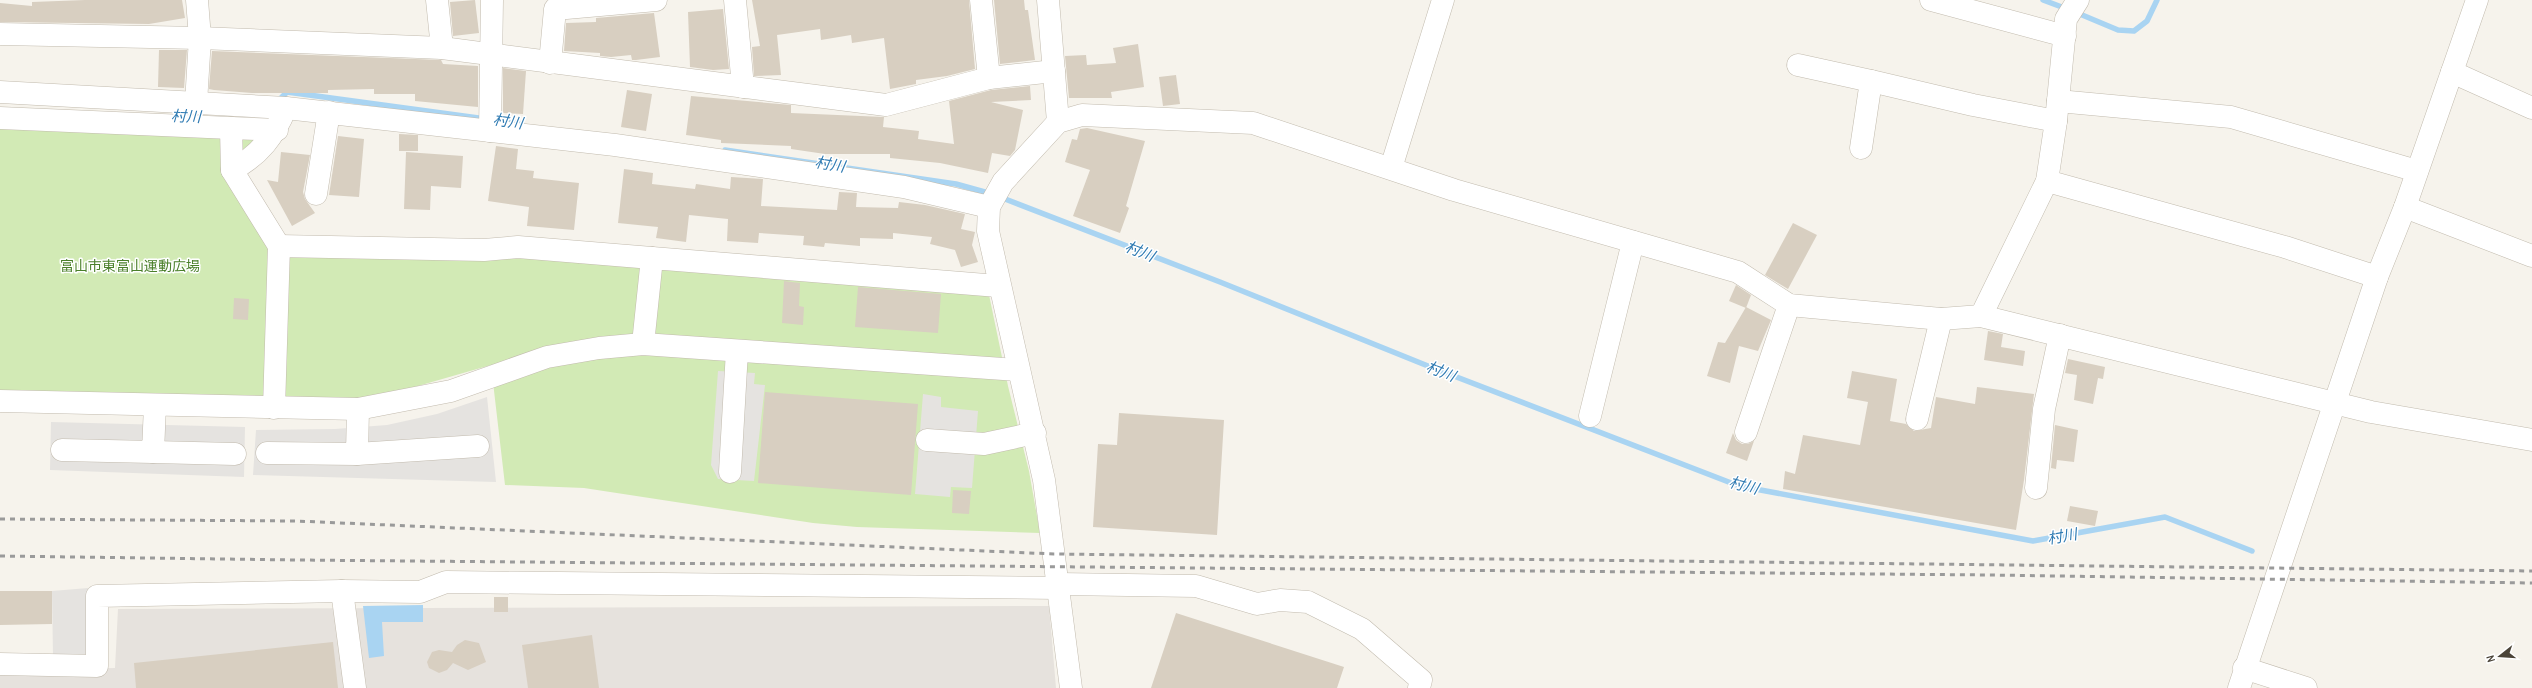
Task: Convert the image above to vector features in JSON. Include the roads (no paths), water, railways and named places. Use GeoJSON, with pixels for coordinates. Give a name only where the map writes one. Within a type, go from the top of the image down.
{"type":"FeatureCollection","features":[{"type":"Feature","properties":{"kind":"street"},"geometry":{"type":"LineString","coordinates":[[196,103],[200,38],[197,0]]}},
{"type":"Feature","properties":{"kind":"street"},"geometry":{"type":"LineString","coordinates":[[437,0],[442,48]]}},
{"type":"Feature","properties":{"kind":"street"},"geometry":{"type":"LineString","coordinates":[[490,131],[492,0]]}},
{"type":"Feature","properties":{"kind":"street"},"geometry":{"type":"LineString","coordinates":[[550,62],[555,9],[656,0]]}},
{"type":"Feature","properties":{"kind":"street"},"geometry":{"type":"LineString","coordinates":[[735,0],[743,87]]}},
{"type":"Feature","properties":{"kind":"street"},"geometry":{"type":"LineString","coordinates":[[981,0],[989,78]]}},
{"type":"Feature","properties":{"kind":"street"},"geometry":{"type":"LineString","coordinates":[[1048,0],[1058,122]]}},
{"type":"Feature","properties":{"kind":"street"},"geometry":{"type":"LineString","coordinates":[[1391,168],[1443,0]]}},
{"type":"Feature","properties":{"kind":"street"},"geometry":{"type":"LineString","coordinates":[[1931,0],[2065,36]]}},
{"type":"Feature","properties":{"kind":"street"},"geometry":{"type":"LineString","coordinates":[[1981,316],[2048,181],[2057,111],[2066,19],[2078,0]]}},
{"type":"Feature","properties":{"kind":"street"},"geometry":{"type":"LineString","coordinates":[[2306,688],[2241,678],[2377,278],[2405,207],[2477,0]]}},
{"type":"Feature","properties":{"kind":"street"},"geometry":{"type":"LineString","coordinates":[[0,34],[200,38],[442,48],[886,105],[989,78],[1054,71]]}},
{"type":"Feature","properties":{"kind":"street"},"geometry":{"type":"LineString","coordinates":[[1798,65],[1973,106],[2057,111],[2231,117],[2417,171]]}},
{"type":"Feature","properties":{"kind":"street"},"geometry":{"type":"LineString","coordinates":[[2452,72],[2532,108]]}},
{"type":"Feature","properties":{"kind":"street"},"geometry":{"type":"LineString","coordinates":[[1861,148],[1871,81]]}},
{"type":"Feature","properties":{"kind":"street"},"geometry":{"type":"LineString","coordinates":[[0,92],[286,108],[329,112],[615,145],[896,186],[989,206]]}},
{"type":"Feature","properties":{"kind":"street"},"geometry":{"type":"LineString","coordinates":[[232,170],[250,160],[266,145],[277,130],[286,108]]}},
{"type":"Feature","properties":{"kind":"street"},"geometry":{"type":"LineString","coordinates":[[316,194],[329,112]]}},
{"type":"Feature","properties":{"kind":"street"},"geometry":{"type":"LineString","coordinates":[[1070,688],[1059,586],[1053,566],[1044,480],[1035,433],[998,286],[988,231],[989,206],[1001,185],[1058,122],[1082,115],[1253,123],[1454,190],[1738,272],[1789,305],[1941,318],[1981,316],[2371,412],[2532,440]]}},
{"type":"Feature","properties":{"kind":"street"},"geometry":{"type":"LineString","coordinates":[[0,118],[277,130]]}},
{"type":"Feature","properties":{"kind":"street"},"geometry":{"type":"LineString","coordinates":[[231,128],[232,170],[279,246],[274,408]]}},
{"type":"Feature","properties":{"kind":"street"},"geometry":{"type":"LineString","coordinates":[[2048,181],[2278,244],[2377,278]]}},
{"type":"Feature","properties":{"kind":"street"},"geometry":{"type":"LineString","coordinates":[[2405,207],[2532,256]]}},
{"type":"Feature","properties":{"kind":"street"},"geometry":{"type":"LineString","coordinates":[[1590,416],[1632,242]]}},
{"type":"Feature","properties":{"kind":"street"},"geometry":{"type":"LineString","coordinates":[[279,246],[484,250],[518,247],[998,286]]}},
{"type":"Feature","properties":{"kind":"street"},"geometry":{"type":"LineString","coordinates":[[643,344],[652,258]]}},
{"type":"Feature","properties":{"kind":"street"},"geometry":{"type":"LineString","coordinates":[[1746,432],[1789,305]]}},
{"type":"Feature","properties":{"kind":"street"},"geometry":{"type":"LineString","coordinates":[[1917,419],[1941,318]]}},
{"type":"Feature","properties":{"kind":"street"},"geometry":{"type":"LineString","coordinates":[[2036,488],[2044,409],[2060,335]]}},
{"type":"Feature","properties":{"kind":"street"},"geometry":{"type":"LineString","coordinates":[[0,401],[358,409],[452,391],[547,357],[600,348],[643,344],[1018,370]]}},
{"type":"Feature","properties":{"kind":"street"},"geometry":{"type":"LineString","coordinates":[[730,472],[737,351]]}},
{"type":"Feature","properties":{"kind":"street"},"geometry":{"type":"LineString","coordinates":[[153,452],[155,405]]}},
{"type":"Feature","properties":{"kind":"street"},"geometry":{"type":"LineString","coordinates":[[358,409],[358,454]]}},
{"type":"Feature","properties":{"kind":"street"},"geometry":{"type":"LineString","coordinates":[[928,440],[984,444],[1035,433]]}},
{"type":"Feature","properties":{"kind":"street"},"geometry":{"type":"LineString","coordinates":[[267,453],[358,454],[478,446]]}},
{"type":"Feature","properties":{"kind":"street"},"geometry":{"type":"LineString","coordinates":[[62,450],[235,454]]}},
{"type":"Feature","properties":{"kind":"street"},"geometry":{"type":"LineString","coordinates":[[0,664],[97,666],[97,596],[342,591],[420,592],[446,582],[1196,586],[1257,604],[1280,600],[1308,602],[1362,629],[1421,680],[1419,688]]}},
{"type":"Feature","properties":{"kind":"street"},"geometry":{"type":"LineString","coordinates":[[342,591],[355,688]]}},
{"type":"Feature","properties":{"kind":"water"},"geometry":{"type":"Polygon","coordinates":[[[423,605],[423,622],[382,622],[384,656],[369,658],[363,606],[423,605]]]}},
{"type":"Feature","properties":{"kind":"waterway"},"geometry":{"type":"LineString","coordinates":[[2043,0],[2067,9]]}},
{"type":"Feature","properties":{"kind":"waterway"},"geometry":{"type":"LineString","coordinates":[[2075,12],[2118,30],[2134,31],[2147,21],[2157,0]]}},
{"type":"Feature","properties":{"kind":"waterway","name":"村川"},"geometry":{"type":"LineString","coordinates":[[278,101],[287,92],[486,119]]}},
{"type":"Feature","properties":{"kind":"waterway","name":"村川"},"geometry":{"type":"LineString","coordinates":[[494,120],[522,124]]}},
{"type":"Feature","properties":{"kind":"waterway","name":"村川"},"geometry":{"type":"LineString","coordinates":[[725,150],[956,184],[992,194]]}},
{"type":"Feature","properties":{"kind":"waterway","name":"村川"},"geometry":{"type":"LineString","coordinates":[[1000,197],[1220,282],[1428,366],[1739,486],[2033,541],[2165,517],[2252,551]]}},
{"type":"Feature","properties":{"kind":"railway"},"geometry":{"type":"LineString","coordinates":[[0,519],[296,521],[1054,554],[2532,571]]}},
{"type":"Feature","properties":{"kind":"railway"},"geometry":{"type":"LineString","coordinates":[[0,556],[1990,575],[2532,583]]}},
{"type":"Feature","properties":{"kind":"park label","name":"富山市東富山運動広場"},"geometry":{"type":"Point","coordinates":[130,266]}}]}
